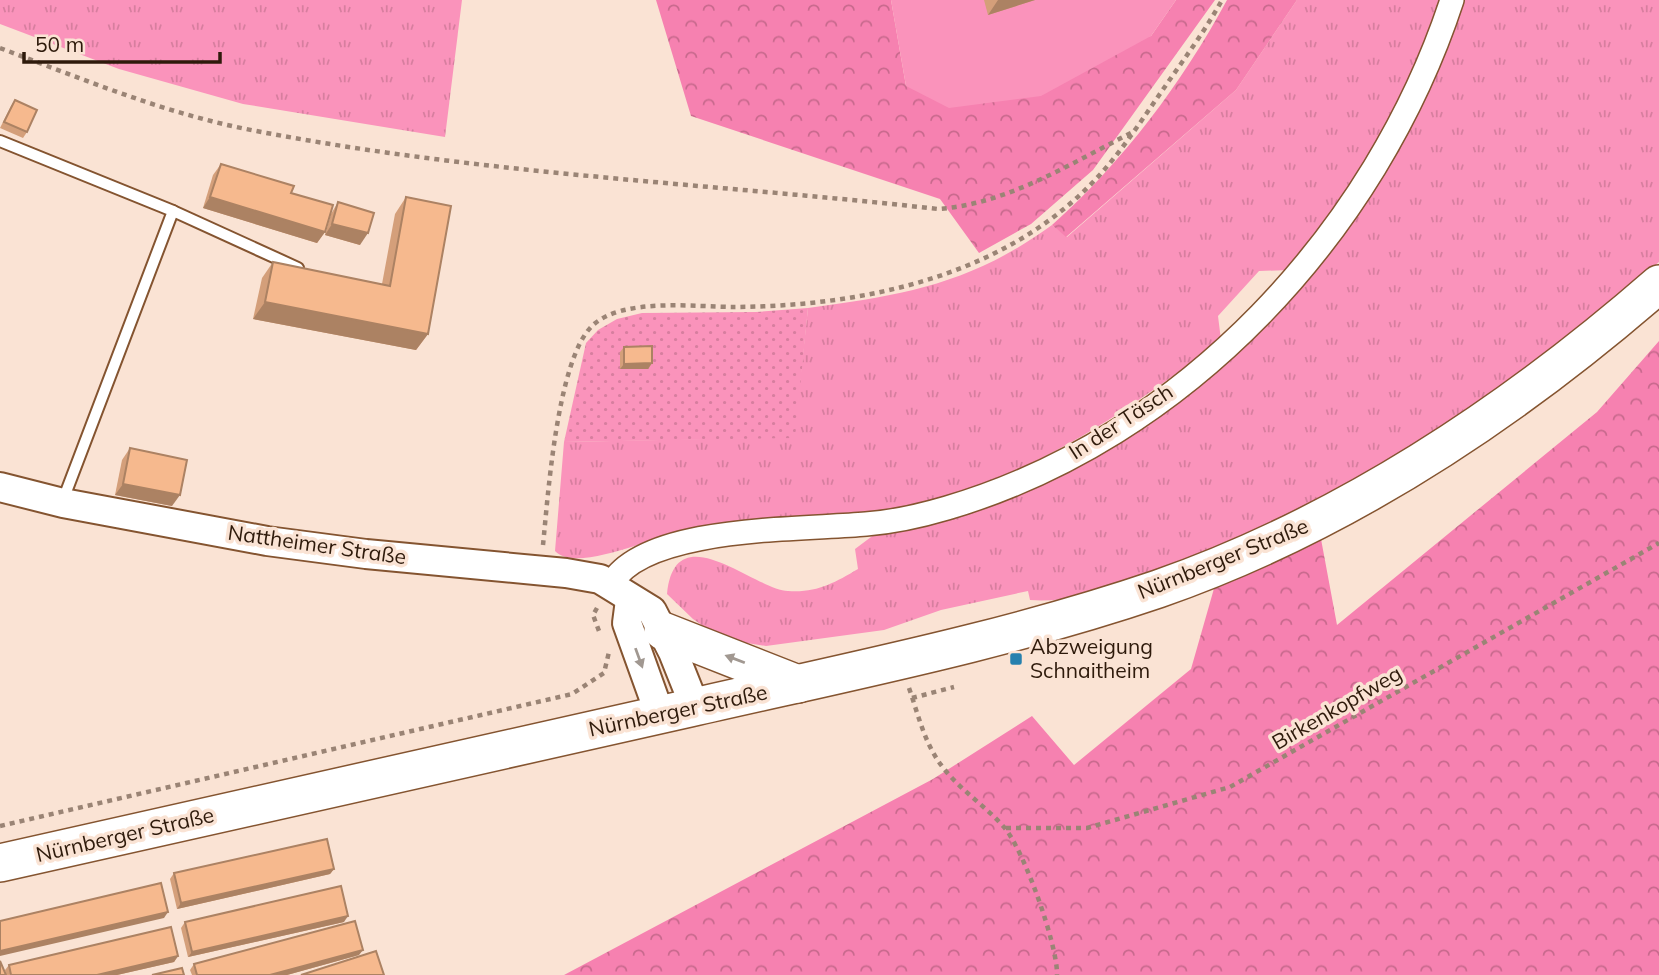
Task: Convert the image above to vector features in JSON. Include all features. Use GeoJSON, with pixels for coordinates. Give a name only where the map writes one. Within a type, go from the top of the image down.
{"type":"FeatureCollection","features":[{"type":"Feature","properties":{"kind":"main road","name":"Nürnberger Straße"},"geometry":{"type":"LineString","coordinates":[[0,863],[900,663],[1158,589],[1235,558],[1341,508],[1437,451],[1529,391],[1659,284]]}},
{"type":"Feature","properties":{"kind":"main road"},"geometry":{"type":"LineString","coordinates":[[663,631],[799,684]]}},
{"type":"Feature","properties":{"kind":"street","name":"In der Täsch"},"geometry":{"type":"LineString","coordinates":[[621,592],[617,574],[645,555],[697,538],[884,522],[949,507],[1043,470],[1131,421],[1242,333],[1297,275],[1339,220],[1403,117],[1432,56],[1452,0]]}},
{"type":"Feature","properties":{"kind":"street","name":"Nattheimer Straße"},"geometry":{"type":"LineString","coordinates":[[0,487],[62,503],[304,546],[541,570],[592,578],[652,611],[663,631],[677,711]]}},
{"type":"Feature","properties":{"kind":"street"},"geometry":{"type":"LineString","coordinates":[[621,592],[627,623],[677,711]]}},
{"type":"Feature","properties":{"kind":"lane"},"geometry":{"type":"LineString","coordinates":[[0,141],[173,211],[298,268]]}},
{"type":"Feature","properties":{"kind":"lane"},"geometry":{"type":"LineString","coordinates":[[62,503],[173,211]]}},
{"type":"Feature","properties":{"kind":"path"},"geometry":{"type":"LineString","coordinates":[[541,570],[559,414],[580,341],[598,322],[619,310],[748,307],[839,298],[921,283],[1011,245],[1062,211],[1104,169],[1133,132],[1222,0]]}},
{"type":"Feature","properties":{"kind":"path"},"geometry":{"type":"LineString","coordinates":[[0,48],[115,92],[244,128],[499,168],[938,209],[965,207],[998,198],[1133,132]]}},
{"type":"Feature","properties":{"kind":"path","name":"Birkenkopfweg"},"geometry":{"type":"LineString","coordinates":[[1006,828],[1087,828],[1230,787],[1659,543]]}},
{"type":"Feature","properties":{"kind":"path"},"geometry":{"type":"LineString","coordinates":[[0,826],[572,694],[604,673],[609,653],[593,615],[621,592]]}},
{"type":"Feature","properties":{"kind":"path"},"geometry":{"type":"LineString","coordinates":[[900,663],[925,740],[946,771],[1006,828],[1044,912],[1058,960],[1057,975]]}},
{"type":"Feature","properties":{"kind":"path"},"geometry":{"type":"LineString","coordinates":[[912,698],[954,687]]}},
{"type":"Feature","properties":{"kind":"green space"},"geometry":{"type":"Polygon","coordinates":[[[0,0],[462,0],[445,137],[243,104],[119,69],[0,24],[0,0]]]}},
{"type":"Feature","properties":{"kind":"green space"},"geometry":{"type":"Polygon","coordinates":[[[656,0],[891,0],[906,86],[1151,36],[1176,0],[1215,0],[1093,170],[1031,224],[979,253],[940,199],[691,116],[656,0]]]}},
{"type":"Feature","properties":{"kind":"green space"},"geometry":{"type":"Polygon","coordinates":[[[891,0],[1176,0],[1151,36],[1041,96],[949,108],[906,86],[891,0]]]}},
{"type":"Feature","properties":{"kind":"green space"},"geometry":{"type":"Polygon","coordinates":[[[1227,0],[1297,0],[1236,90],[1066,237],[1052,225],[1103,175],[1149,120],[1191,61],[1227,0]]]}},
{"type":"Feature","properties":{"kind":"green space"},"geometry":{"type":"Polygon","coordinates":[[[1297,0],[1443,0],[1422,57],[1367,161],[1289,270],[1259,271],[1218,316],[1221,340],[1133,404],[1074,441],[1010,473],[931,502],[877,513],[687,530],[598,556],[566,557],[555,551],[564,442],[794,437],[808,308],[875,298],[936,284],[993,261],[1052,225],[1067,237],[1236,90],[1297,0]]]}},
{"type":"Feature","properties":{"kind":"green space"},"geometry":{"type":"Polygon","coordinates":[[[1463,0],[1659,0],[1659,262],[1533,363],[1435,433],[1349,485],[1214,548],[1130,582],[1090,594],[1030,600],[1028,591],[941,610],[884,630],[766,646],[722,639],[693,619],[667,594],[673,571],[684,559],[700,557],[717,561],[773,587],[788,591],[825,586],[858,569],[855,549],[875,534],[940,519],[1221,365],[1257,334],[1312,273],[1342,233],[1409,126],[1441,60],[1463,0]]]}},
{"type":"Feature","properties":{"kind":"green space"},"geometry":{"type":"Polygon","coordinates":[[[808,308],[795,438],[564,442],[586,343],[598,330],[617,319],[642,313],[756,312],[808,308]]]}},
{"type":"Feature","properties":{"kind":"green space"},"geometry":{"type":"Polygon","coordinates":[[[1659,341],[1659,975],[564,975],[933,779],[1032,716],[1074,765],[1191,669],[1215,585],[1264,567],[1321,539],[1337,625],[1597,412],[1659,341]]]}},
{"type":"Feature","properties":{"kind":"building"},"geometry":{"type":"Polygon","coordinates":[[[15,100],[37,110],[27,132],[4,122],[15,100]]]}},
{"type":"Feature","properties":{"kind":"building"},"geometry":{"type":"Polygon","coordinates":[[[221,164],[294,186],[291,193],[333,205],[325,232],[210,197],[221,164]]]}},
{"type":"Feature","properties":{"kind":"building"},"geometry":{"type":"Polygon","coordinates":[[[406,197],[451,206],[428,334],[265,302],[273,262],[390,286],[406,197]]]}},
{"type":"Feature","properties":{"kind":"building"},"geometry":{"type":"Polygon","coordinates":[[[338,202],[374,213],[368,233],[332,224],[338,202]]]}},
{"type":"Feature","properties":{"kind":"building"},"geometry":{"type":"Polygon","coordinates":[[[652,346],[652,363],[624,364],[624,347],[652,346]]]}},
{"type":"Feature","properties":{"kind":"building"},"geometry":{"type":"Polygon","coordinates":[[[130,448],[187,460],[180,495],[123,484],[130,448]]]}},
{"type":"Feature","properties":{"kind":"building"},"geometry":{"type":"Polygon","coordinates":[[[327,839],[334,869],[181,903],[174,873],[327,839]]]}},
{"type":"Feature","properties":{"kind":"building"},"geometry":{"type":"Polygon","coordinates":[[[161,883],[168,912],[0,951],[0,921],[161,883]]]}},
{"type":"Feature","properties":{"kind":"building"},"geometry":{"type":"Polygon","coordinates":[[[341,886],[348,916],[192,952],[185,922],[341,886]]]}},
{"type":"Feature","properties":{"kind":"building"},"geometry":{"type":"Polygon","coordinates":[[[355,921],[363,950],[270,975],[197,975],[194,964],[355,921]]]}},
{"type":"Feature","properties":{"kind":"building"},"geometry":{"type":"Polygon","coordinates":[[[171,927],[178,956],[97,975],[11,975],[9,965],[171,927]]]}},
{"type":"Feature","properties":{"kind":"building"},"geometry":{"type":"Polygon","coordinates":[[[376,951],[384,975],[301,975],[376,951]]]}},
{"type":"Feature","properties":{"kind":"building"},"geometry":{"type":"Polygon","coordinates":[[[0,961],[6,975],[0,975],[0,961]]]}},
{"type":"Feature","properties":{"kind":"building"},"geometry":{"type":"Polygon","coordinates":[[[182,968],[184,975],[152,975],[182,968]]]}},
{"type":"Feature","properties":{"kind":"place","name":"Abzweigung Schnaitheim"},"geometry":{"type":"Point","coordinates":[1016,659]}}]}
